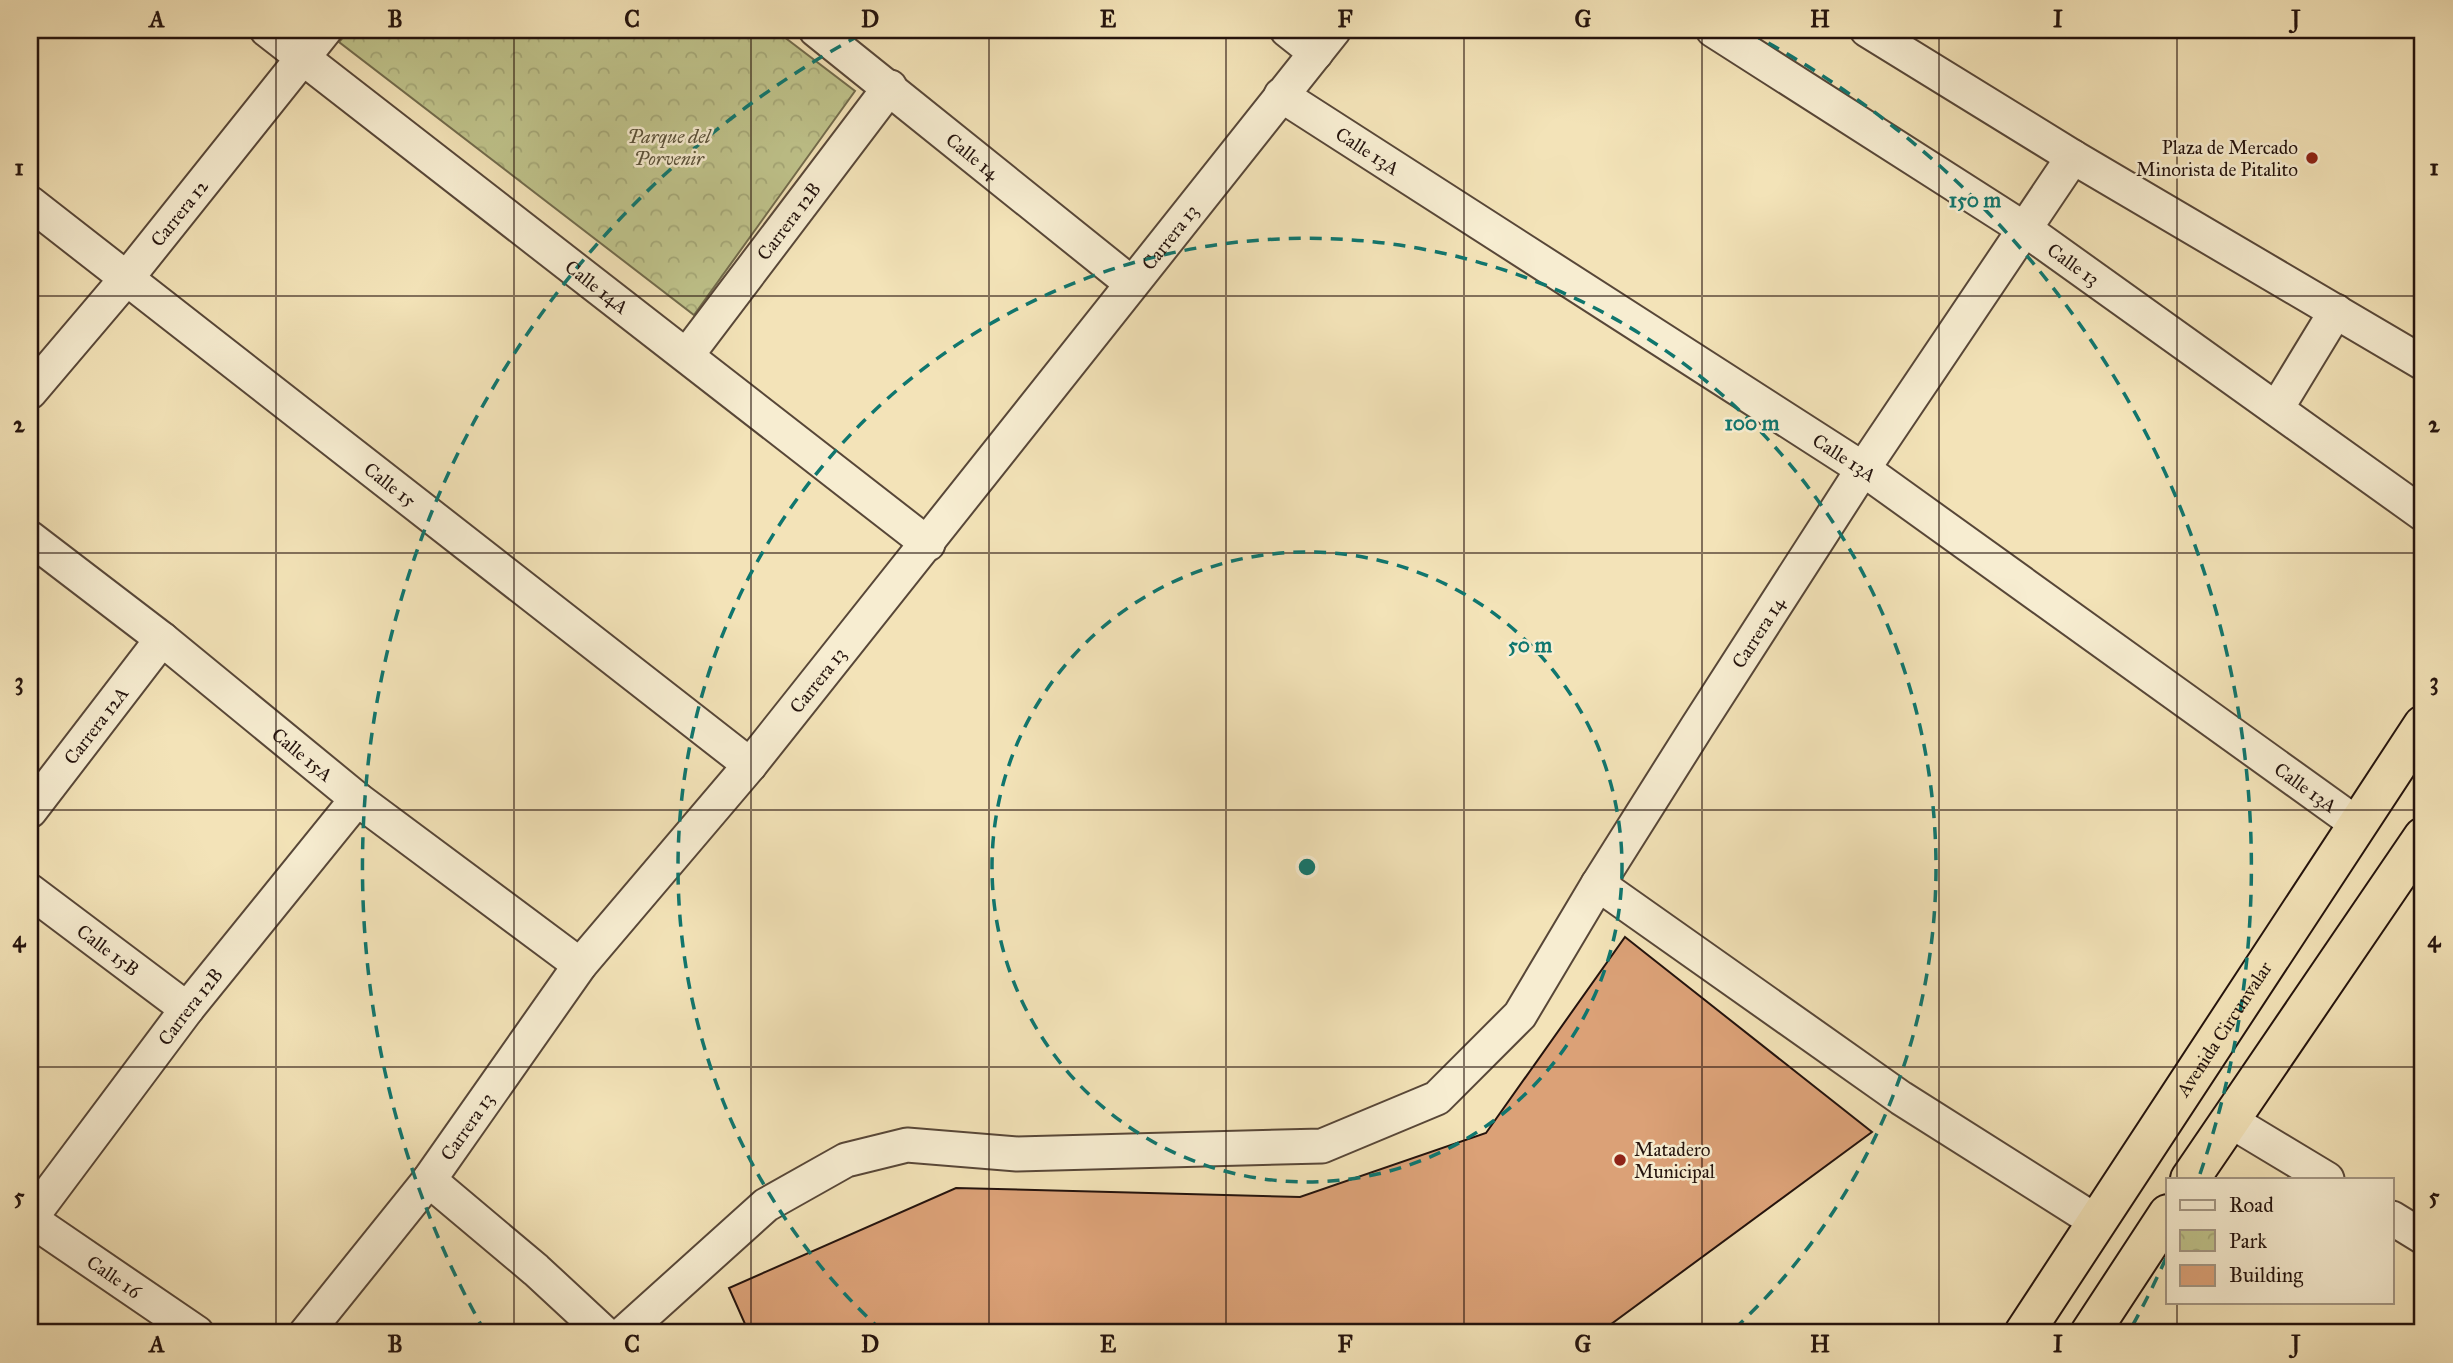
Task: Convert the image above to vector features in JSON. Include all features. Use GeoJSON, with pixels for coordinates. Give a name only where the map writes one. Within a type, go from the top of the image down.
{"type":"FeatureCollection","features":[{"type":"Feature","properties":{"kind":"highway","name":"Avenida Circunvalar"},"geometry":{"type":"LineString","coordinates":[[2024,1333],[2423,725]]}},
{"type":"Feature","properties":{"kind":"highway"},"geometry":{"type":"LineString","coordinates":[[2191,1178],[2423,837]]}},
{"type":"Feature","properties":{"kind":"highway"},"geometry":{"type":"LineString","coordinates":[[2090,1333],[2166,1217]]}},
{"type":"Feature","properties":{"kind":"street","name":"Calle 14A"},"geometry":{"type":"LineString","coordinates":[[267,30],[928,544]]}},
{"type":"Feature","properties":{"kind":"street","name":"Carrera 12"},"geometry":{"type":"LineString","coordinates":[[30,392],[126,279],[325,30]]}},
{"type":"Feature","properties":{"kind":"street","name":"Calle 14"},"geometry":{"type":"LineString","coordinates":[[816,30],[1131,283]]}},
{"type":"Feature","properties":{"kind":"street"},"geometry":{"type":"LineString","coordinates":[[1287,30],[1325,41]]}},
{"type":"Feature","properties":{"kind":"street","name":"Calle 13"},"geometry":{"type":"LineString","coordinates":[[1713,30],[2026,230],[2423,514]]}},
{"type":"Feature","properties":{"kind":"street"},"geometry":{"type":"LineString","coordinates":[[1867,30],[2073,157],[2423,363]]}},
{"type":"Feature","properties":{"kind":"street","name":"Carrera 13"},"geometry":{"type":"LineString","coordinates":[[306,1333],[429,1180],[580,965],[750,765],[1325,41]]}},
{"type":"Feature","properties":{"kind":"street","name":"Carrera 12B"},"geometry":{"type":"LineString","coordinates":[[687,355],[890,87]]}},
{"type":"Feature","properties":{"kind":"street","name":"Calle 13A"},"geometry":{"type":"LineString","coordinates":[[1281,95],[1863,469],[2357,824]]}},
{"type":"Feature","properties":{"kind":"street","name":"Carrera 14"},"geometry":{"type":"LineString","coordinates":[[624,1333],[766,1205],[846,1160],[906,1145],[1017,1154],[1322,1146],[1437,1098],[1520,1015],[1598,884],[1863,469],[2073,157]]}},
{"type":"Feature","properties":{"kind":"street","name":"Calle 15"},"geometry":{"type":"LineString","coordinates":[[30,203],[750,765]]}},
{"type":"Feature","properties":{"kind":"street"},"geometry":{"type":"LineString","coordinates":[[2277,408],[2336,311]]}},
{"type":"Feature","properties":{"kind":"street","name":"Calle 15A"},"geometry":{"type":"LineString","coordinates":[[30,538],[162,639],[357,799],[580,965]]}},
{"type":"Feature","properties":{"kind":"street","name":"Carrera 12A"},"geometry":{"type":"LineString","coordinates":[[30,811],[162,639]]}},
{"type":"Feature","properties":{"kind":"street","name":"Carrera 12B"},"geometry":{"type":"LineString","coordinates":[[30,1219],[187,1009],[357,799]]}},
{"type":"Feature","properties":{"kind":"street"},"geometry":{"type":"LineString","coordinates":[[1598,884],[1901,1098],[2097,1222]]}},
{"type":"Feature","properties":{"kind":"street","name":"Calle 15B"},"geometry":{"type":"LineString","coordinates":[[30,891],[187,1009]]}},
{"type":"Feature","properties":{"kind":"street"},"geometry":{"type":"LineString","coordinates":[[2229,1120],[2325,1178]]}},
{"type":"Feature","properties":{"kind":"street"},"geometry":{"type":"LineString","coordinates":[[429,1180],[536,1270],[604,1333]]}},
{"type":"Feature","properties":{"kind":"street","name":"Calle 16"},"geometry":{"type":"LineString","coordinates":[[30,1219],[197,1333]]}},
{"type":"Feature","properties":{"kind":"street"},"geometry":{"type":"LineString","coordinates":[[2394,1219],[2423,1237]]}},
{"type":"Feature","properties":{"kind":"green space","name":"Parque del Porvenir"},"geometry":{"type":"Polygon","coordinates":[[[349,30],[775,30],[855,91],[694,315],[339,42],[349,30]]]}},
{"type":"Feature","properties":{"kind":"building","name":"Matadero Municipal"},"geometry":{"type":"Polygon","coordinates":[[[1625,937],[1872,1132],[1599,1333],[1414,1333],[1407,1327],[1397,1333],[749,1333],[729,1288],[956,1188],[1300,1197],[1486,1133],[1625,937]]]}},
{"type":"Feature","properties":{"kind":"place","name":"Plaza de Mercado Minorista de Pitalito"},"geometry":{"type":"Point","coordinates":[2312,158]}},
{"type":"Feature","properties":{"kind":"place","name":"Matadero Municipal"},"geometry":{"type":"Point","coordinates":[1620,1160]}}]}
